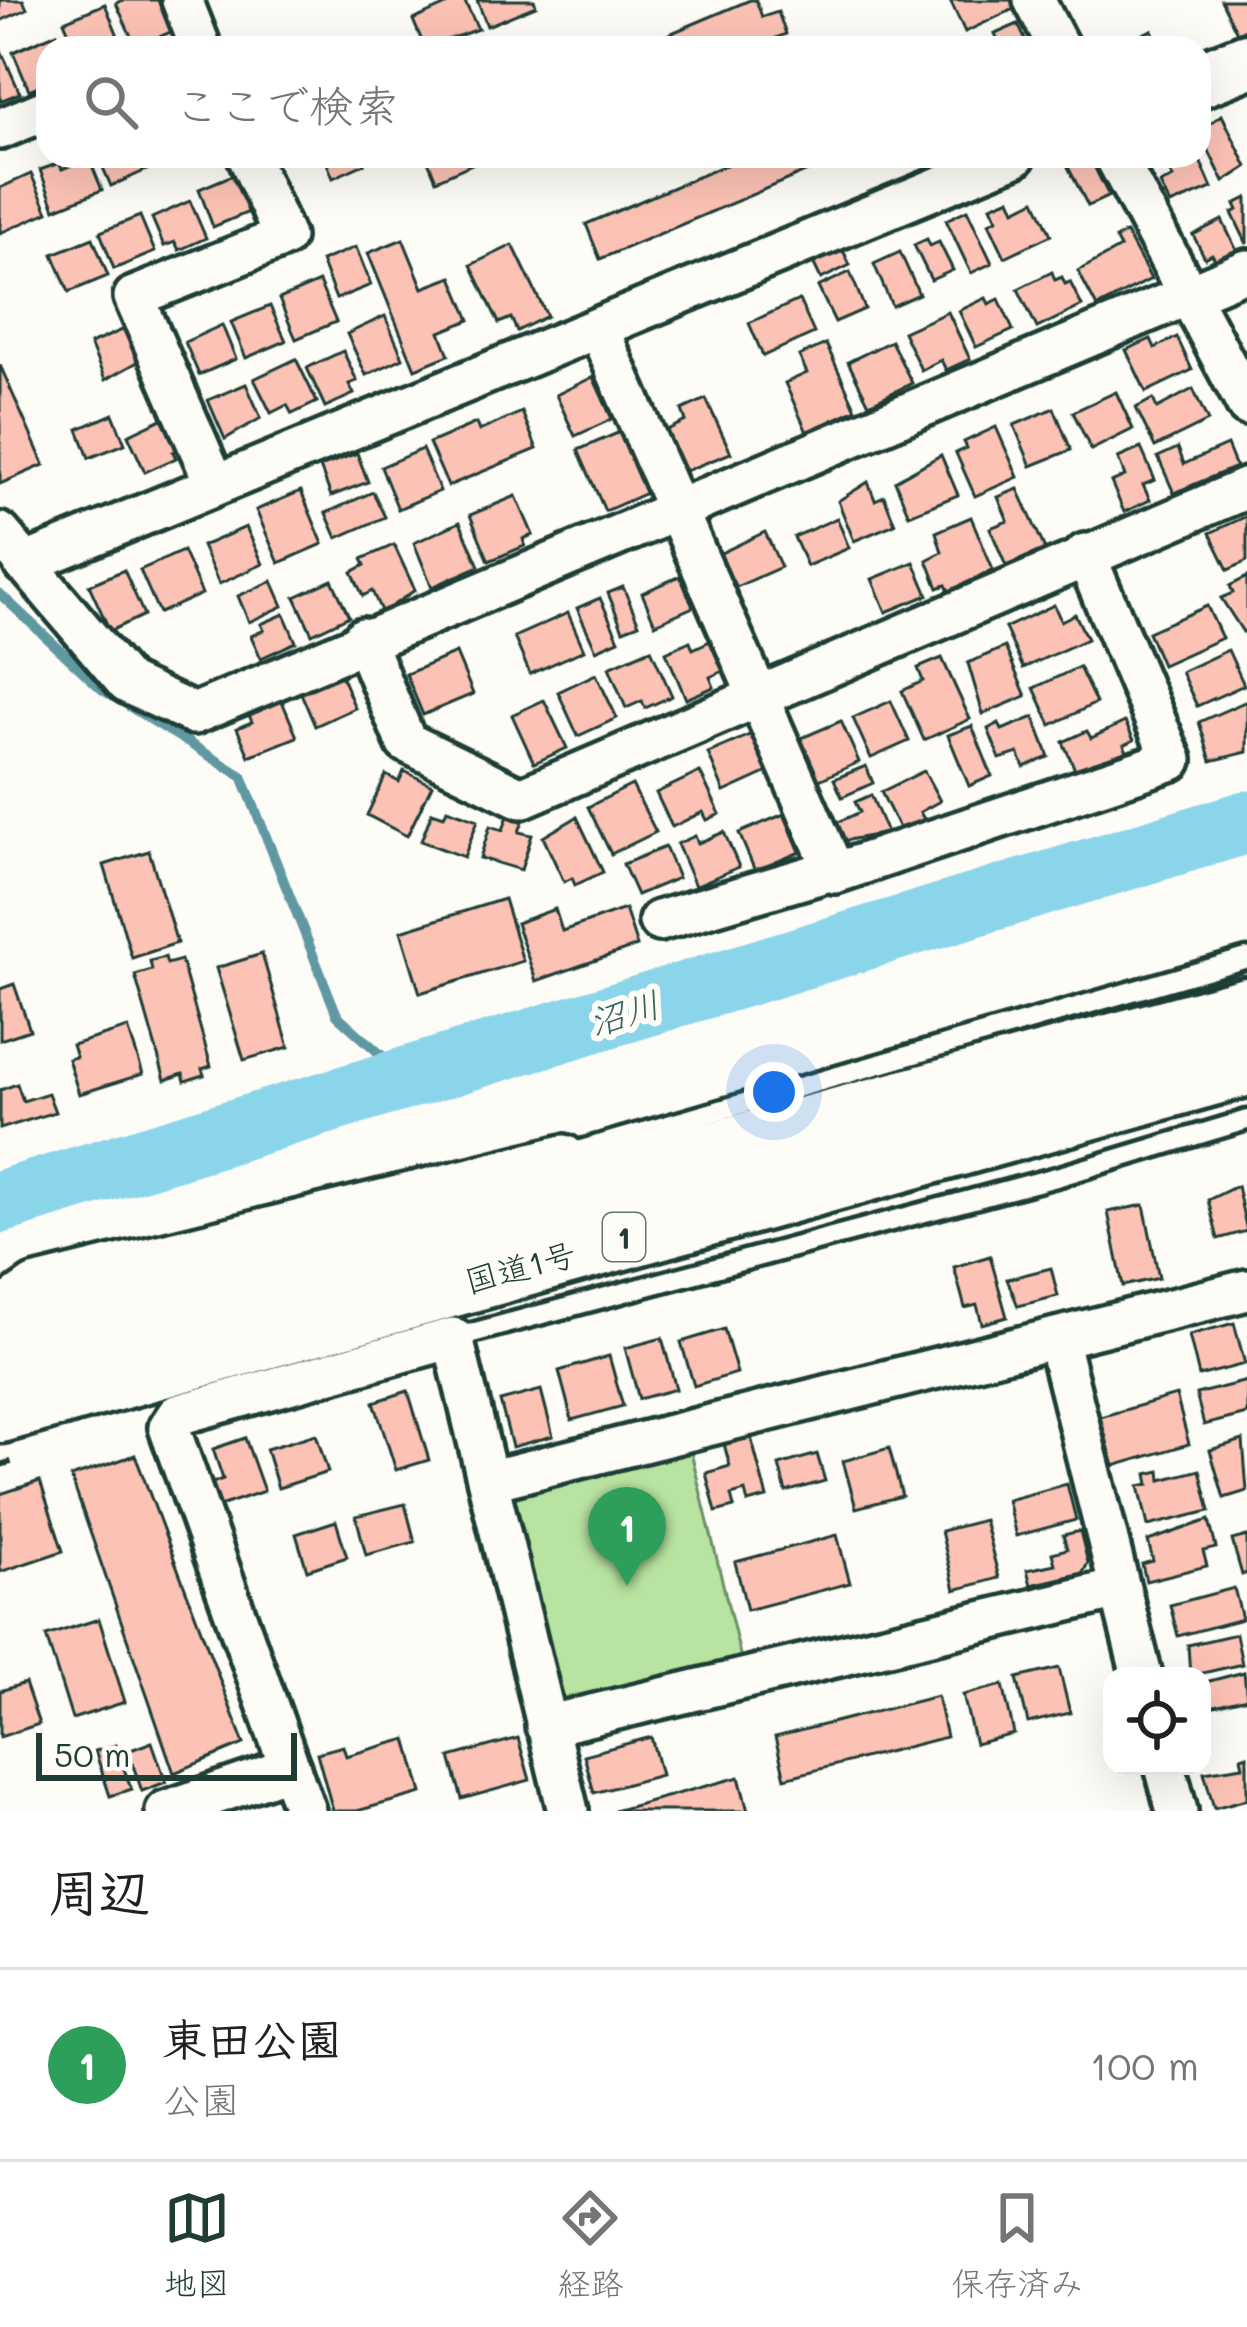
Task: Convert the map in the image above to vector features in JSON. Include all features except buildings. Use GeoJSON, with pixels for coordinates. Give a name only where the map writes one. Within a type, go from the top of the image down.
{"type":"FeatureCollection","features":[{"type":"Feature","properties":{"kind":"highway","name":"国道1号"},"geometry":{"type":"LineString","coordinates":[[0,1348],[1247,1011]]}},
{"type":"Feature","properties":{"kind":"highway","name":"国道1号"},"geometry":{"type":"LineString","coordinates":[[0,1409],[1247,1062]]}},
{"type":"Feature","properties":{"kind":"street"},"geometry":{"type":"LineString","coordinates":[[182,0],[194,36]]}},
{"type":"Feature","properties":{"kind":"street"},"geometry":{"type":"LineString","coordinates":[[1034,0],[1053,36]]}},
{"type":"Feature","properties":{"kind":"street"},"geometry":{"type":"LineString","coordinates":[[1211,75],[1247,61]]}},
{"type":"Feature","properties":{"kind":"street"},"geometry":{"type":"LineString","coordinates":[[0,130],[36,115]]}},
{"type":"Feature","properties":{"kind":"street"},"geometry":{"type":"LineString","coordinates":[[215,484],[134,297],[284,237],[253,168]]}},
{"type":"Feature","properties":{"kind":"street"},"geometry":{"type":"LineString","coordinates":[[986,168],[215,484],[12,549],[127,683],[194,714],[363,638],[1247,270]]}},
{"type":"Feature","properties":{"kind":"street"},"geometry":{"type":"LineString","coordinates":[[1121,168],[1247,405]]}},
{"type":"Feature","properties":{"kind":"street"},"geometry":{"type":"LineString","coordinates":[[598,328],[760,692],[832,870]]}},
{"type":"Feature","properties":{"kind":"street"},"geometry":{"type":"LineString","coordinates":[[363,638],[406,742],[521,798],[760,692],[1247,488]]}},
{"type":"Feature","properties":{"kind":"street"},"geometry":{"type":"LineString","coordinates":[[659,921],[1172,760],[1085,554]]}},
{"type":"Feature","properties":{"kind":"street"},"geometry":{"type":"LineString","coordinates":[[0,1310],[34,1286],[564,1155]]}},
{"type":"Feature","properties":{"kind":"street"},"geometry":{"type":"LineString","coordinates":[[488,1481],[1247,1290]]}},
{"type":"Feature","properties":{"kind":"street"},"geometry":{"type":"LineString","coordinates":[[305,1811],[169,1427],[177,1415],[453,1338],[568,1811]]}},
{"type":"Feature","properties":{"kind":"street"},"geometry":{"type":"LineString","coordinates":[[1058,1338],[1140,1667]]}},
{"type":"Feature","properties":{"kind":"street"},"geometry":{"type":"LineString","coordinates":[[547,1726],[1119,1589]]}},
{"type":"Feature","properties":{"kind":"street"},"geometry":{"type":"LineString","coordinates":[[166,1811],[290,1768]]}},
{"type":"Feature","properties":{"kind":"street"},"geometry":{"type":"LineString","coordinates":[[1167,1775],[1177,1811]]}},
{"type":"Feature","properties":{"kind":"lane"},"geometry":{"type":"LineString","coordinates":[[564,1155],[1247,958]]}},
{"type":"Feature","properties":{"kind":"lane"},"geometry":{"type":"LineString","coordinates":[[453,1338],[1247,1120]]}},
{"type":"Feature","properties":{"kind":"green space"},"geometry":{"type":"Polygon","coordinates":[[[689,1444],[743,1667],[576,1709],[557,1696],[510,1505],[522,1487],[689,1444]]]}},
{"type":"Feature","properties":{"kind":"waterway"},"geometry":{"type":"LineString","coordinates":[[0,594],[103,690],[242,776],[337,1015],[409,1080]]}},
{"type":"Feature","properties":{"kind":"waterway","name":"沼川"},"geometry":{"type":"LineString","coordinates":[[0,1202],[1247,822]]}},
{"type":"Feature","properties":{"kind":"place","name":"東田公園"},"geometry":{"type":"Point","coordinates":[627,1586]}}]}
